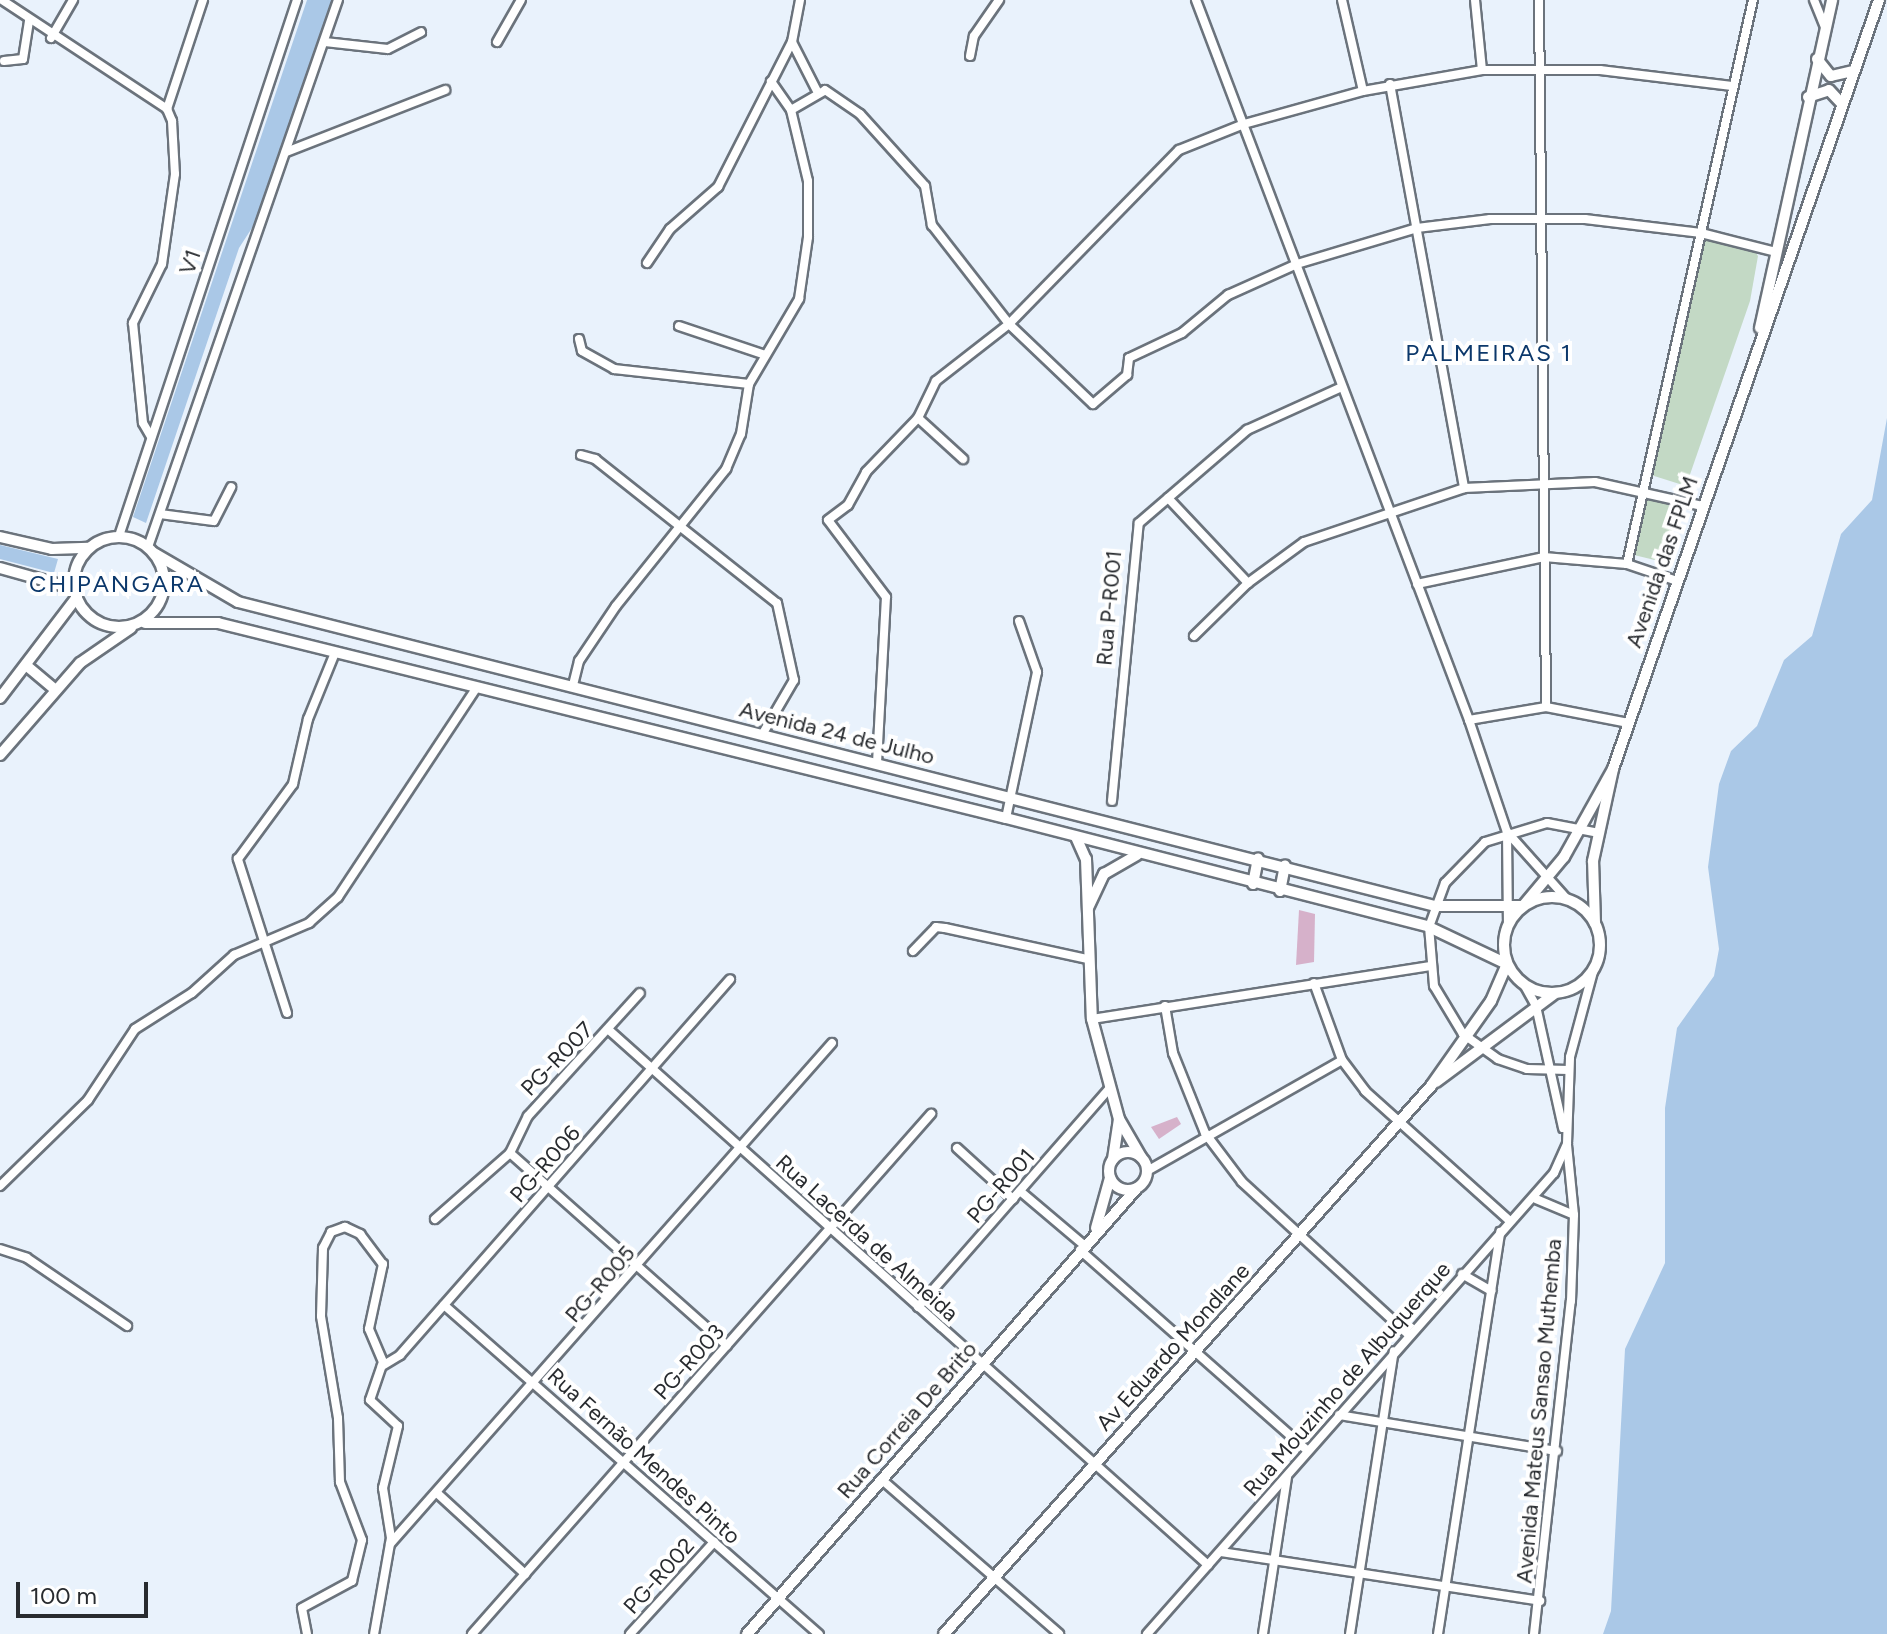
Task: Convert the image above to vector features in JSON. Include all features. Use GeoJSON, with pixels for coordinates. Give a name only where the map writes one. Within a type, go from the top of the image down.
{"type":"FeatureCollection","features":[{"type":"Feature","properties":{"kind":"street"},"geometry":{"type":"LineString","coordinates":[[2,0],[51,38],[167,109]]}},
{"type":"Feature","properties":{"kind":"street"},"geometry":{"type":"LineString","coordinates":[[51,38],[73,0]]}},
{"type":"Feature","properties":{"kind":"street"},"geometry":{"type":"LineString","coordinates":[[151,437],[143,423],[133,323],[162,264],[171,215],[176,140],[167,109],[203,0]]}},
{"type":"Feature","properties":{"kind":"street","name":"V1"},"geometry":{"type":"LineString","coordinates":[[119,536],[297,0]]}},
{"type":"Feature","properties":{"kind":"street"},"geometry":{"type":"LineString","coordinates":[[0,755],[54,689],[101,645],[145,623],[164,586],[151,550],[160,514],[338,0]]}},
{"type":"Feature","properties":{"kind":"street"},"geometry":{"type":"LineString","coordinates":[[497,42],[521,0]]}},
{"type":"Feature","properties":{"kind":"street"},"geometry":{"type":"LineString","coordinates":[[647,263],[670,229],[718,187],[792,42],[800,0]]}},
{"type":"Feature","properties":{"kind":"street"},"geometry":{"type":"LineString","coordinates":[[970,56],[974,36],[999,0]]}},
{"type":"Feature","properties":{"kind":"street"},"geometry":{"type":"LineString","coordinates":[[1197,0],[1469,720],[1507,832],[1507,964],[1491,1001],[1463,1034],[1431,1086]]}},
{"type":"Feature","properties":{"kind":"street"},"geometry":{"type":"LineString","coordinates":[[1342,0],[1363,91]]}},
{"type":"Feature","properties":{"kind":"street"},"geometry":{"type":"LineString","coordinates":[[1475,0],[1482,70]]}},
{"type":"Feature","properties":{"kind":"street"},"geometry":{"type":"LineString","coordinates":[[1539,0],[1546,707]]}},
{"type":"Feature","properties":{"kind":"street"},"geometry":{"type":"LineString","coordinates":[[1627,564],[1753,0]]}},
{"type":"Feature","properties":{"kind":"street"},"geometry":{"type":"LineString","coordinates":[[1814,0],[1825,27]]}},
{"type":"Feature","properties":{"kind":"street"},"geometry":{"type":"LineString","coordinates":[[1751,369],[1808,97],[1832,0]]}},
{"type":"Feature","properties":{"kind":"street"},"geometry":{"type":"LineString","coordinates":[[1751,369],[1879,0]]}},
{"type":"Feature","properties":{"kind":"street"},"geometry":{"type":"LineString","coordinates":[[4,61],[23,59],[29,20]]}},
{"type":"Feature","properties":{"kind":"street"},"geometry":{"type":"LineString","coordinates":[[325,42],[388,49],[421,32]]}},
{"type":"Feature","properties":{"kind":"street"},"geometry":{"type":"LineString","coordinates":[[792,42],[817,91]]}},
{"type":"Feature","properties":{"kind":"street"},"geometry":{"type":"LineString","coordinates":[[1817,59],[1831,76],[1853,71]]}},
{"type":"Feature","properties":{"kind":"street"},"geometry":{"type":"LineString","coordinates":[[877,763],[886,597],[827,527],[879,456],[918,418],[936,381],[1009,324],[1179,150],[1244,124],[1363,91],[1482,70],[1541,68],[1732,86]]}},
{"type":"Feature","properties":{"kind":"street"},"geometry":{"type":"LineString","coordinates":[[573,685],[579,661],[616,606],[735,453],[749,384],[762,354],[799,299],[807,251],[808,181],[791,110],[771,81]]}},
{"type":"Feature","properties":{"kind":"street"},"geometry":{"type":"LineString","coordinates":[[1390,84],[1464,488]]}},
{"type":"Feature","properties":{"kind":"street"},"geometry":{"type":"LineString","coordinates":[[286,152],[445,90]]}},
{"type":"Feature","properties":{"kind":"street"},"geometry":{"type":"LineString","coordinates":[[1808,97],[1829,90],[1842,104]]}},
{"type":"Feature","properties":{"kind":"street"},"geometry":{"type":"LineString","coordinates":[[791,110],[817,91],[832,91],[906,161],[925,186],[932,225],[1009,324],[1096,404],[1127,375],[1131,356],[1182,333],[1228,295],[1297,264],[1417,228],[1541,217],[1701,233],[1776,252]]}},
{"type":"Feature","properties":{"kind":"street"},"geometry":{"type":"LineString","coordinates":[[679,326],[762,354]]}},
{"type":"Feature","properties":{"kind":"street"},"geometry":{"type":"LineString","coordinates":[[579,339],[582,351],[614,369],[749,384]]}},
{"type":"Feature","properties":{"kind":"street","name":"Avenida das FPLM"},"geometry":{"type":"LineString","coordinates":[[1595,923],[1591,883],[1613,769],[1751,369]]}},
{"type":"Feature","properties":{"kind":"street","name":"Rua P-R001"},"geometry":{"type":"LineString","coordinates":[[1112,801],[1135,531],[1168,498],[1247,430],[1342,387]]}},
{"type":"Feature","properties":{"kind":"street"},"geometry":{"type":"LineString","coordinates":[[918,418],[963,459]]}},
{"type":"Feature","properties":{"kind":"street"},"geometry":{"type":"LineString","coordinates":[[581,455],[595,459],[678,529],[777,603],[794,680],[746,755]]}},
{"type":"Feature","properties":{"kind":"street"},"geometry":{"type":"LineString","coordinates":[[1194,636],[1248,583],[1320,534],[1464,488],[1542,480],[1643,488],[1702,506]]}},
{"type":"Feature","properties":{"kind":"street"},"geometry":{"type":"LineString","coordinates":[[160,514],[214,521],[231,487]]}},
{"type":"Feature","properties":{"kind":"street"},"geometry":{"type":"LineString","coordinates":[[1168,498],[1248,583]]}},
{"type":"Feature","properties":{"kind":"street"},"geometry":{"type":"LineString","coordinates":[[0,537],[52,549],[89,548],[119,536],[151,550]]}},
{"type":"Feature","properties":{"kind":"street"},"geometry":{"type":"LineString","coordinates":[[0,698],[27,666],[76,593],[79,560],[89,548]]}},
{"type":"Feature","properties":{"kind":"street","name":"Avenida 24 de Julho"},"geometry":{"type":"LineString","coordinates":[[151,550],[238,602],[1258,858],[1435,906],[1523,906]]}},
{"type":"Feature","properties":{"kind":"street"},"geometry":{"type":"LineString","coordinates":[[1417,584],[1544,557],[1627,564],[1677,581]]}},
{"type":"Feature","properties":{"kind":"street"},"geometry":{"type":"LineString","coordinates":[[0,568],[76,593],[93,619],[133,627]]}},
{"type":"Feature","properties":{"kind":"street","name":"Avenida 24 de Julho"},"geometry":{"type":"LineString","coordinates":[[145,623],[187,618],[218,623],[475,690],[1006,818],[1138,855],[1429,927],[1507,964]]}},
{"type":"Feature","properties":{"kind":"street"},"geometry":{"type":"LineString","coordinates":[[1006,818],[1037,672],[1019,621]]}},
{"type":"Feature","properties":{"kind":"street"},"geometry":{"type":"LineString","coordinates":[[287,1013],[239,851],[293,784],[308,719],[335,653]]}},
{"type":"Feature","properties":{"kind":"street"},"geometry":{"type":"LineString","coordinates":[[27,666],[54,689]]}},
{"type":"Feature","properties":{"kind":"street"},"geometry":{"type":"LineString","coordinates":[[0,1186],[88,1100],[135,1029],[192,993],[234,955],[309,923],[338,897],[475,690]]}},
{"type":"Feature","properties":{"kind":"street"},"geometry":{"type":"LineString","coordinates":[[1469,720],[1546,707],[1628,723]]}},
{"type":"Feature","properties":{"kind":"street"},"geometry":{"type":"LineString","coordinates":[[725,749],[730,727]]}},
{"type":"Feature","properties":{"kind":"street","name":"Avenida das FPLM"},"geometry":{"type":"LineString","coordinates":[[1523,906],[1547,881],[1583,827],[1613,769]]}},
{"type":"Feature","properties":{"kind":"street"},"geometry":{"type":"LineString","coordinates":[[980,813],[986,791]]}},
{"type":"Feature","properties":{"kind":"street"},"geometry":{"type":"LineString","coordinates":[[1569,1070],[1527,1069],[1480,1049],[1463,1034],[1446,1013],[1429,966],[1429,927],[1435,906],[1457,866],[1507,832],[1547,823],[1583,827],[1599,833]]}},
{"type":"Feature","properties":{"kind":"street"},"geometry":{"type":"LineString","coordinates":[[1507,832],[1547,881],[1595,923],[1601,948],[1569,1070],[1567,1144]]}},
{"type":"Feature","properties":{"kind":"street"},"geometry":{"type":"LineString","coordinates":[[1076,837],[1086,859],[1087,959],[1092,1019],[1119,1119],[1147,1171]]}},
{"type":"Feature","properties":{"kind":"street"},"geometry":{"type":"LineString","coordinates":[[1087,910],[1104,874],[1138,855]]}},
{"type":"Feature","properties":{"kind":"street"},"geometry":{"type":"LineString","coordinates":[[1253,884],[1258,858]]}},
{"type":"Feature","properties":{"kind":"street"},"geometry":{"type":"LineString","coordinates":[[1280,891],[1285,865]]}},
{"type":"Feature","properties":{"kind":"street"},"geometry":{"type":"LineString","coordinates":[[1508,926],[1523,906],[1544,897],[1567,899]]}},
{"type":"Feature","properties":{"kind":"street"},"geometry":{"type":"LineString","coordinates":[[913,951],[936,927],[1087,959]]}},
{"type":"Feature","properties":{"kind":"street"},"geometry":{"type":"LineString","coordinates":[[1507,964],[1536,1006],[1567,1144]]}},
{"type":"Feature","properties":{"kind":"street"},"geometry":{"type":"LineString","coordinates":[[1092,1019],[1429,966]]}},
{"type":"Feature","properties":{"kind":"street"},"geometry":{"type":"LineString","coordinates":[[1431,1086],[1536,1006],[1554,994],[1569,991],[1593,972]]}},
{"type":"Feature","properties":{"kind":"street","name":"PG-R006"},"geometry":{"type":"LineString","coordinates":[[382,1366],[400,1355],[730,980]]}},
{"type":"Feature","properties":{"kind":"street"},"geometry":{"type":"LineString","coordinates":[[1314,983],[1342,1060],[1397,1123],[1510,1221]]}},
{"type":"Feature","properties":{"kind":"street"},"geometry":{"type":"LineString","coordinates":[[1525,986],[1554,994]]}},
{"type":"Feature","properties":{"kind":"street","name":"PG-R007"},"geometry":{"type":"LineString","coordinates":[[435,1219],[510,1153],[528,1116],[610,1031],[640,993]]}},
{"type":"Feature","properties":{"kind":"street"},"geometry":{"type":"LineString","coordinates":[[1165,1006],[1173,1053],[1205,1133],[1242,1182],[1298,1237],[1408,1334]]}},
{"type":"Feature","properties":{"kind":"street","name":"Rua Lacerda de Almeida"},"geometry":{"type":"LineString","coordinates":[[610,1031],[831,1232],[1208,1565]]}},
{"type":"Feature","properties":{"kind":"street","name":"PG-R005"},"geometry":{"type":"LineString","coordinates":[[390,1545],[641,1265],[832,1043]]}},
{"type":"Feature","properties":{"kind":"street"},"geometry":{"type":"LineString","coordinates":[[1110,1178],[1123,1190],[1136,1189],[1147,1171],[1205,1133],[1342,1060]]}},
{"type":"Feature","properties":{"kind":"street","name":"Av Eduardo Mondlane"},"geometry":{"type":"LineString","coordinates":[[944,1634],[1431,1086]]}},
{"type":"Feature","properties":{"kind":"street","name":"PG-R001"},"geometry":{"type":"LineString","coordinates":[[918,1307],[1110,1088]]}},
{"type":"Feature","properties":{"kind":"street","name":"PG-R003"},"geometry":{"type":"LineString","coordinates":[[472,1634],[831,1232],[931,1114]]}},
{"type":"Feature","properties":{"kind":"street"},"geometry":{"type":"LineString","coordinates":[[1096,1230],[1110,1178],[1119,1119]]}},
{"type":"Feature","properties":{"kind":"street","name":"Rua Mouzinho de Albuquerque"},"geometry":{"type":"LineString","coordinates":[[1147,1634],[1408,1334],[1510,1221],[1536,1199],[1567,1144]]}},
{"type":"Feature","properties":{"kind":"street","name":"Avenida Mateus Sansao Muthemba"},"geometry":{"type":"LineString","coordinates":[[1534,1634],[1557,1451],[1574,1215],[1567,1144]]}},
{"type":"Feature","properties":{"kind":"street"},"geometry":{"type":"LineString","coordinates":[[957,1148],[1013,1199]]}},
{"type":"Feature","properties":{"kind":"street"},"geometry":{"type":"LineString","coordinates":[[1113,1159],[1129,1152],[1141,1157]]}},
{"type":"Feature","properties":{"kind":"street"},"geometry":{"type":"LineString","coordinates":[[510,1153],[641,1265],[727,1346]]}},
{"type":"Feature","properties":{"kind":"street","name":"Rua Correia De Brito"},"geometry":{"type":"LineString","coordinates":[[747,1634],[780,1600],[1096,1230],[1136,1189]]}},
{"type":"Feature","properties":{"kind":"street"},"geometry":{"type":"LineString","coordinates":[[1020,1191],[1307,1450]]}},
{"type":"Feature","properties":{"kind":"street"},"geometry":{"type":"LineString","coordinates":[[1536,1199],[1574,1215]]}},
{"type":"Feature","properties":{"kind":"street"},"geometry":{"type":"LineString","coordinates":[[307,1634],[302,1608],[352,1581],[362,1540],[340,1482],[338,1418],[323,1342],[323,1248],[338,1227],[360,1234],[383,1264],[385,1277],[369,1329],[382,1366],[370,1400],[398,1426],[383,1488],[390,1545],[374,1634]]}},
{"type":"Feature","properties":{"kind":"street"},"geometry":{"type":"LineString","coordinates":[[1438,1634],[1500,1232]]}},
{"type":"Feature","properties":{"kind":"street"},"geometry":{"type":"LineString","coordinates":[[0,1249],[27,1258],[127,1326]]}},
{"type":"Feature","properties":{"kind":"street"},"geometry":{"type":"LineString","coordinates":[[1462,1274],[1491,1291]]}},
{"type":"Feature","properties":{"kind":"street","name":"Rua Fernão Mendes Pinto"},"geometry":{"type":"LineString","coordinates":[[444,1305],[819,1634]]}},
{"type":"Feature","properties":{"kind":"street"},"geometry":{"type":"LineString","coordinates":[[1350,1634],[1395,1350]]}},
{"type":"Feature","properties":{"kind":"street"},"geometry":{"type":"LineString","coordinates":[[1339,1415],[1557,1451]]}},
{"type":"Feature","properties":{"kind":"street"},"geometry":{"type":"LineString","coordinates":[[1263,1634],[1287,1476]]}},
{"type":"Feature","properties":{"kind":"street"},"geometry":{"type":"LineString","coordinates":[[881,1479],[1059,1634]]}},
{"type":"Feature","properties":{"kind":"street"},"geometry":{"type":"LineString","coordinates":[[437,1493],[525,1574]]}},
{"type":"Feature","properties":{"kind":"street","name":"PG-R002"},"geometry":{"type":"LineString","coordinates":[[630,1634],[714,1542]]}},
{"type":"Feature","properties":{"kind":"street"},"geometry":{"type":"LineString","coordinates":[[1221,1552],[1446,1584],[1540,1601]]}},
{"type":"Feature","properties":{"kind":"green space"},"geometry":{"type":"Polygon","coordinates":[[[1711,237],[1752,247],[1758,256],[1750,301],[1686,486],[1651,475],[1652,464],[1702,240],[1711,237]]]}},
{"type":"Feature","properties":{"kind":"green space"},"geometry":{"type":"Polygon","coordinates":[[[1652,496],[1679,511],[1663,562],[1634,555],[1645,497],[1652,496]]]}},
{"type":"Feature","properties":{"kind":"water"},"geometry":{"type":"Polygon","coordinates":[[[307,0],[332,0],[261,214],[239,248],[146,523],[133,517],[307,0]]]}},
{"type":"Feature","properties":{"kind":"water"},"geometry":{"type":"Polygon","coordinates":[[[1887,418],[1887,1634],[1603,1634],[1611,1611],[1625,1349],[1665,1263],[1665,1108],[1677,1028],[1714,976],[1719,949],[1708,867],[1719,784],[1731,751],[1757,726],[1784,660],[1812,636],[1841,534],[1872,500],[1887,418]]]}},
{"type":"Feature","properties":{"kind":"water"},"geometry":{"type":"Polygon","coordinates":[[[0,545],[58,559],[54,573],[0,559],[0,545]]]}},
{"type":"Feature","properties":{"kind":"building"},"geometry":{"type":"Polygon","coordinates":[[[1299,910],[1315,914],[1314,962],[1296,965],[1299,910]]]}},
{"type":"Feature","properties":{"kind":"building"},"geometry":{"type":"Polygon","coordinates":[[[1177,1117],[1181,1124],[1159,1139],[1151,1127],[1177,1117]]]}},
{"type":"Feature","properties":{"kind":"district","name":"PALMEIRAS 1"},"geometry":{"type":"Point","coordinates":[1489,353]}},
{"type":"Feature","properties":{"kind":"district","name":"CHIPANGARA"},"geometry":{"type":"Point","coordinates":[117,584]}}]}
